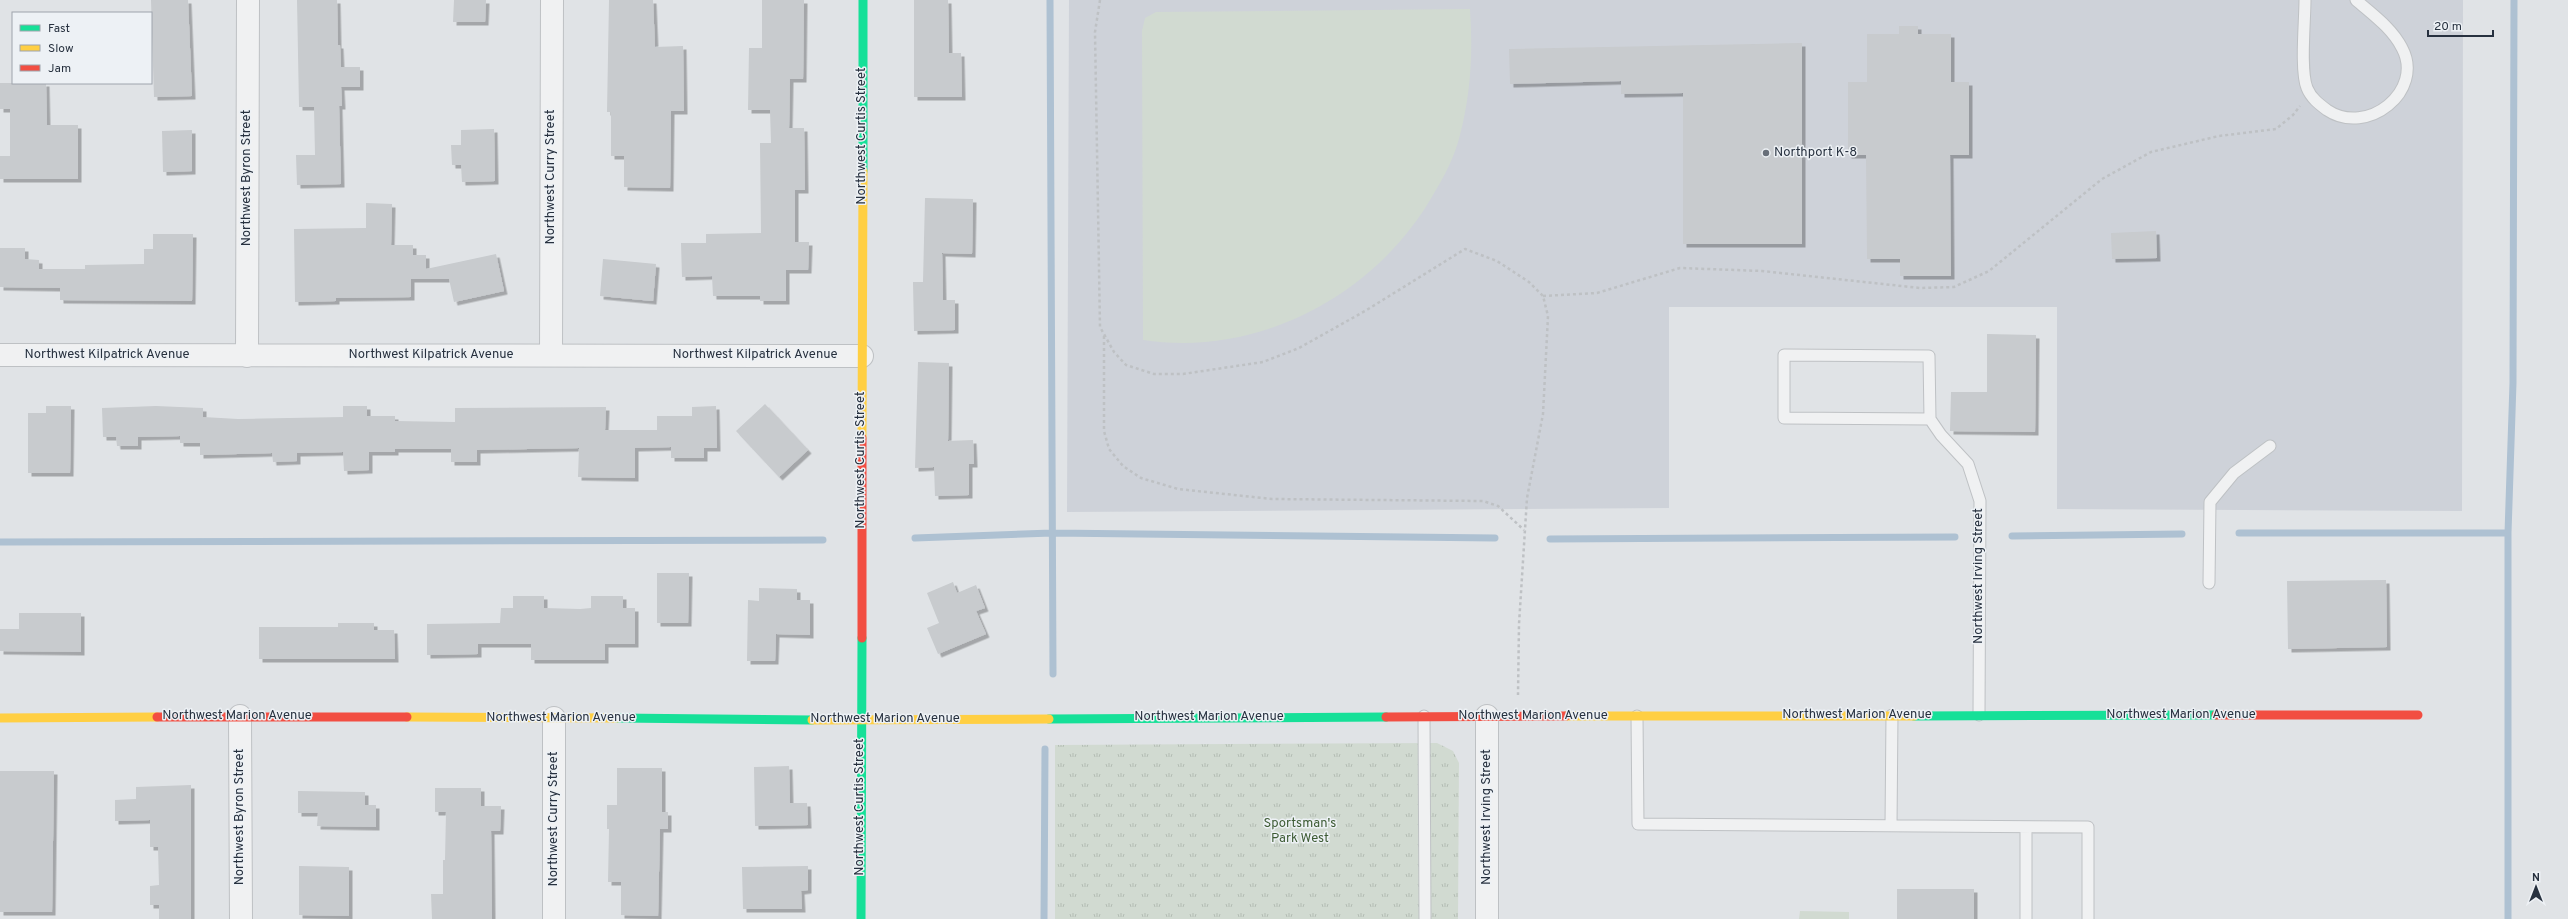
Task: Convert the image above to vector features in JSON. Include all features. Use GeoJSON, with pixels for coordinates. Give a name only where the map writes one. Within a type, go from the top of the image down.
{"type":"FeatureCollection","features":[{"type":"Feature","properties":{"kind":"street","name":"Northwest Byron Street"},"geometry":{"type":"LineString","coordinates":[[247,356],[248,0]]}},
{"type":"Feature","properties":{"kind":"street","name":"Northwest Curry Street"},"geometry":{"type":"LineString","coordinates":[[551,355],[552,0]]}},
{"type":"Feature","properties":{"kind":"street","name":"Northwest Curtis Street"},"geometry":{"type":"LineString","coordinates":[[860,919],[863,0]]}},
{"type":"Feature","properties":{"kind":"street","name":"Northwest Kilpatrick Avenue"},"geometry":{"type":"LineString","coordinates":[[0,355],[862,356]]}},
{"type":"Feature","properties":{"kind":"street","name":"Northwest Marion Avenue"},"geometry":{"type":"LineString","coordinates":[[0,718],[240,716],[860,720],[1424,716],[2418,715]]}},
{"type":"Feature","properties":{"kind":"street","name":"Northwest Byron Street"},"geometry":{"type":"LineString","coordinates":[[240,716],[241,919]]}},
{"type":"Feature","properties":{"kind":"street","name":"Northwest Irving Street"},"geometry":{"type":"LineString","coordinates":[[1487,716],[1487,919]]}},
{"type":"Feature","properties":{"kind":"street","name":"Northwest Curry Street"},"geometry":{"type":"LineString","coordinates":[[554,718],[554,919]]}},
{"type":"Feature","properties":{"kind":"lane"},"geometry":{"type":"LineString","coordinates":[[2305,0],[2307,87],[2316,102],[2334,114],[2350,120],[2372,117],[2389,105],[2402,89],[2406,75],[2407,62],[2402,48],[2387,27],[2356,0]]}},
{"type":"Feature","properties":{"kind":"lane"},"geometry":{"type":"LineString","coordinates":[[1784,355],[1929,356],[1930,419],[1784,418],[1784,355]]}},
{"type":"Feature","properties":{"kind":"lane","name":"Northwest Irving Street"},"geometry":{"type":"LineString","coordinates":[[1930,419],[1941,435],[1968,464],[1980,501],[1979,715]]}},
{"type":"Feature","properties":{"kind":"lane"},"geometry":{"type":"LineString","coordinates":[[2209,583],[2210,502],[2234,473],[2270,446]]}},
{"type":"Feature","properties":{"kind":"lane"},"geometry":{"type":"LineString","coordinates":[[1891,826],[1892,715]]}},
{"type":"Feature","properties":{"kind":"lane"},"geometry":{"type":"LineString","coordinates":[[1424,716],[1425,919]]}},
{"type":"Feature","properties":{"kind":"lane"},"geometry":{"type":"LineString","coordinates":[[1637,716],[1638,824],[2088,828],[2088,919]]}},
{"type":"Feature","properties":{"kind":"lane"},"geometry":{"type":"LineString","coordinates":[[2026,828],[2026,919]]}},
{"type":"Feature","properties":{"kind":"path"},"geometry":{"type":"LineString","coordinates":[[1100,0],[1095,32],[1097,271],[1100,327],[1114,352],[1126,365],[1154,374],[1183,374],[1263,362],[1299,348],[1365,311],[1465,249],[1497,261],[1529,282],[1543,296],[1548,316],[1543,414],[1527,498],[1519,624],[1518,716]]}},
{"type":"Feature","properties":{"kind":"path"},"geometry":{"type":"LineString","coordinates":[[1543,296],[1597,293],[1680,268],[1762,271],[1920,288],[1954,287],[1989,271],[2102,179],[2151,152],[2219,136],[2276,128],[2293,116],[2302,104],[2307,87]]}},
{"type":"Feature","properties":{"kind":"path"},"geometry":{"type":"LineString","coordinates":[[1104,335],[1104,431],[1109,449],[1123,466],[1141,478],[1178,489],[1272,499],[1483,501],[1498,506],[1525,530]]}},
{"type":"Feature","properties":{"kind":"shaded area","name":"Northport K-8"},"geometry":{"type":"Polygon","coordinates":[[[1069,0],[2463,0],[2462,511],[2057,509],[2057,307],[1669,307],[1669,508],[1067,512],[1069,0]]]}},
{"type":"Feature","properties":{"kind":"green space"},"geometry":{"type":"Polygon","coordinates":[[[1470,9],[1471,57],[1469,88],[1464,119],[1455,151],[1445,174],[1433,195],[1409,231],[1380,262],[1347,290],[1310,312],[1270,328],[1229,339],[1186,343],[1143,340],[1142,31],[1145,18],[1156,12],[1470,9]]]}},
{"type":"Feature","properties":{"kind":"green space","name":"Sportsman's Park West"},"geometry":{"type":"Polygon","coordinates":[[[1437,743],[1453,751],[1459,763],[1458,919],[1055,919],[1055,745],[1437,743]]]}},
{"type":"Feature","properties":{"kind":"green space"},"geometry":{"type":"Polygon","coordinates":[[[1800,911],[1849,912],[1849,919],[1799,919],[1800,911]]]}},
{"type":"Feature","properties":{"kind":"building"},"geometry":{"type":"Polygon","coordinates":[[[151,0],[188,0],[192,96],[154,97],[151,0]]]}},
{"type":"Feature","properties":{"kind":"building"},"geometry":{"type":"Polygon","coordinates":[[[297,0],[337,0],[338,45],[340,45],[341,67],[360,67],[360,87],[341,87],[342,106],[339,106],[341,184],[297,185],[296,155],[315,155],[314,107],[299,107],[297,0]]]}},
{"type":"Feature","properties":{"kind":"building"},"geometry":{"type":"Polygon","coordinates":[[[454,0],[486,0],[485,22],[453,22],[454,0]]]}},
{"type":"Feature","properties":{"kind":"building"},"geometry":{"type":"Polygon","coordinates":[[[609,0],[653,0],[655,47],[683,46],[684,111],[671,111],[670,188],[624,187],[624,156],[611,156],[611,112],[607,112],[609,0]]]}},
{"type":"Feature","properties":{"kind":"building"},"geometry":{"type":"Polygon","coordinates":[[[762,0],[804,0],[803,79],[790,79],[789,128],[804,128],[805,190],[795,190],[795,242],[809,242],[808,270],[786,270],[786,301],[760,301],[760,296],[713,296],[712,276],[682,277],[681,243],[706,243],[706,234],[761,233],[760,143],[771,143],[770,110],[748,110],[749,48],[762,48],[762,0]]]}},
{"type":"Feature","properties":{"kind":"building"},"geometry":{"type":"Polygon","coordinates":[[[914,0],[948,0],[949,53],[961,53],[962,97],[914,97],[914,0]]]}},
{"type":"Feature","properties":{"kind":"building"},"geometry":{"type":"Polygon","coordinates":[[[1899,26],[1918,26],[1918,34],[1951,34],[1951,82],[1969,82],[1969,155],[1950,155],[1951,276],[1900,276],[1900,259],[1867,259],[1866,155],[1848,155],[1848,82],[1867,82],[1867,34],[1899,34],[1899,26]]]}},
{"type":"Feature","properties":{"kind":"building"},"geometry":{"type":"Polygon","coordinates":[[[1802,43],[1802,244],[1683,244],[1683,93],[1621,94],[1621,81],[1510,84],[1509,49],[1802,43]]]}},
{"type":"Feature","properties":{"kind":"building"},"geometry":{"type":"Polygon","coordinates":[[[0,83],[46,84],[47,125],[78,125],[78,179],[0,179],[0,156],[10,156],[10,109],[0,109],[0,83]]]}},
{"type":"Feature","properties":{"kind":"building"},"geometry":{"type":"Polygon","coordinates":[[[494,129],[495,181],[462,182],[461,165],[452,165],[451,145],[461,145],[461,130],[494,129]]]}},
{"type":"Feature","properties":{"kind":"building"},"geometry":{"type":"Polygon","coordinates":[[[192,130],[192,171],[163,172],[162,131],[192,130]]]}},
{"type":"Feature","properties":{"kind":"building"},"geometry":{"type":"Polygon","coordinates":[[[925,198],[973,199],[972,254],[942,253],[943,300],[955,300],[955,330],[914,331],[913,282],[923,282],[925,198]]]}},
{"type":"Feature","properties":{"kind":"building"},"geometry":{"type":"Polygon","coordinates":[[[366,203],[392,204],[391,245],[413,245],[413,255],[426,255],[426,269],[496,254],[504,291],[454,302],[449,279],[411,279],[411,297],[336,298],[336,301],[295,302],[294,229],[366,228],[366,203]]]}},
{"type":"Feature","properties":{"kind":"building"},"geometry":{"type":"Polygon","coordinates":[[[2156,231],[2157,258],[2112,259],[2111,233],[2156,231]]]}},
{"type":"Feature","properties":{"kind":"building"},"geometry":{"type":"Polygon","coordinates":[[[153,234],[193,234],[192,301],[60,300],[60,288],[0,287],[0,248],[25,248],[25,259],[39,260],[39,269],[85,269],[85,265],[144,264],[144,249],[153,249],[153,234]]]}},
{"type":"Feature","properties":{"kind":"building"},"geometry":{"type":"Polygon","coordinates":[[[603,259],[656,264],[653,301],[600,296],[603,259]]]}},
{"type":"Feature","properties":{"kind":"building"},"geometry":{"type":"Polygon","coordinates":[[[1987,334],[2036,335],[2035,432],[1950,431],[1951,392],[1987,392],[1987,334]]]}},
{"type":"Feature","properties":{"kind":"building"},"geometry":{"type":"Polygon","coordinates":[[[918,362],[949,363],[948,441],[973,440],[974,464],[969,464],[969,495],[935,496],[934,467],[915,468],[918,362]]]}},
{"type":"Feature","properties":{"kind":"building"},"geometry":{"type":"Polygon","coordinates":[[[765,404],[808,450],[779,477],[736,431],[765,404]]]}},
{"type":"Feature","properties":{"kind":"building"},"geometry":{"type":"Polygon","coordinates":[[[46,406],[71,406],[70,473],[28,473],[28,413],[46,413],[46,406]]]}},
{"type":"Feature","properties":{"kind":"building"},"geometry":{"type":"Polygon","coordinates":[[[156,406],[203,408],[203,417],[238,419],[343,417],[343,406],[367,406],[367,416],[395,416],[395,421],[455,422],[455,408],[606,407],[605,430],[657,430],[657,416],[692,416],[692,407],[716,406],[717,448],[704,448],[704,458],[671,458],[671,447],[635,448],[635,478],[578,477],[579,448],[477,450],[477,462],[451,462],[451,449],[395,449],[395,452],[369,452],[369,470],[344,471],[343,452],[297,453],[297,461],[273,462],[272,453],[200,455],[200,443],[180,443],[180,436],[138,437],[138,446],[117,446],[116,437],[103,437],[102,408],[156,406]]]}},
{"type":"Feature","properties":{"kind":"building"},"geometry":{"type":"Polygon","coordinates":[[[657,573],[689,573],[688,623],[657,623],[657,573]]]}},
{"type":"Feature","properties":{"kind":"building"},"geometry":{"type":"Polygon","coordinates":[[[2386,580],[2387,647],[2288,649],[2287,581],[2386,580]]]}},
{"type":"Feature","properties":{"kind":"building"},"geometry":{"type":"Polygon","coordinates":[[[953,582],[957,593],[976,585],[985,608],[976,611],[986,634],[938,654],[927,628],[939,623],[927,593],[953,582]]]}},
{"type":"Feature","properties":{"kind":"building"},"geometry":{"type":"Polygon","coordinates":[[[759,588],[797,589],[797,600],[810,600],[810,635],[776,634],[775,661],[747,661],[748,600],[759,601],[759,588]]]}},
{"type":"Feature","properties":{"kind":"building"},"geometry":{"type":"Polygon","coordinates":[[[513,596],[544,596],[544,608],[580,609],[591,608],[591,596],[623,596],[623,608],[635,608],[635,644],[605,644],[605,660],[531,660],[531,644],[478,644],[478,654],[427,655],[427,624],[500,623],[501,608],[513,608],[513,596]]]}},
{"type":"Feature","properties":{"kind":"building"},"geometry":{"type":"Polygon","coordinates":[[[19,613],[81,613],[81,652],[0,651],[0,629],[19,629],[19,613]]]}},
{"type":"Feature","properties":{"kind":"building"},"geometry":{"type":"Polygon","coordinates":[[[338,623],[374,623],[374,630],[394,630],[395,659],[259,659],[259,627],[338,627],[338,623]]]}},
{"type":"Feature","properties":{"kind":"building"},"geometry":{"type":"Polygon","coordinates":[[[789,766],[790,803],[807,803],[808,825],[755,826],[754,767],[789,766]]]}},
{"type":"Feature","properties":{"kind":"building"},"geometry":{"type":"Polygon","coordinates":[[[617,768],[662,768],[662,812],[668,812],[668,829],[660,829],[658,916],[621,915],[621,882],[608,882],[609,829],[607,829],[607,805],[617,805],[617,768]]]}},
{"type":"Feature","properties":{"kind":"building"},"geometry":{"type":"Polygon","coordinates":[[[0,771],[54,771],[52,912],[0,912],[0,771]]]}},
{"type":"Feature","properties":{"kind":"building"},"geometry":{"type":"Polygon","coordinates":[[[191,785],[191,919],[159,919],[159,905],[150,905],[150,886],[159,885],[158,847],[150,847],[150,820],[115,821],[115,800],[136,799],[136,787],[191,785]]]}},
{"type":"Feature","properties":{"kind":"building"},"geometry":{"type":"Polygon","coordinates":[[[435,788],[481,788],[481,806],[501,806],[500,831],[491,831],[492,919],[432,919],[431,894],[443,894],[443,860],[445,860],[446,812],[435,812],[435,788]]]}},
{"type":"Feature","properties":{"kind":"building"},"geometry":{"type":"Polygon","coordinates":[[[298,791],[365,792],[365,805],[376,805],[376,827],[317,826],[318,813],[298,813],[298,791]]]}},
{"type":"Feature","properties":{"kind":"building"},"geometry":{"type":"Polygon","coordinates":[[[299,866],[349,867],[349,916],[299,915],[299,866]]]}},
{"type":"Feature","properties":{"kind":"building"},"geometry":{"type":"Polygon","coordinates":[[[808,866],[808,890],[801,891],[802,909],[743,909],[742,867],[808,866]]]}},
{"type":"Feature","properties":{"kind":"building"},"geometry":{"type":"Polygon","coordinates":[[[1897,889],[1974,889],[1974,919],[1897,919],[1897,889]]]}},
{"type":"Feature","properties":{"kind":"waterway"},"geometry":{"type":"LineString","coordinates":[[1050,0],[1053,674]]}},
{"type":"Feature","properties":{"kind":"waterway"},"geometry":{"type":"LineString","coordinates":[[2508,919],[2508,533],[2513,383],[2514,0]]}},
{"type":"Feature","properties":{"kind":"waterway"},"geometry":{"type":"LineString","coordinates":[[915,538],[1052,533],[1495,538]]}},
{"type":"Feature","properties":{"kind":"waterway"},"geometry":{"type":"LineString","coordinates":[[2239,533],[2508,533]]}},
{"type":"Feature","properties":{"kind":"waterway"},"geometry":{"type":"LineString","coordinates":[[2012,536],[2182,534]]}},
{"type":"Feature","properties":{"kind":"waterway"},"geometry":{"type":"LineString","coordinates":[[1550,539],[1955,537]]}},
{"type":"Feature","properties":{"kind":"waterway"},"geometry":{"type":"LineString","coordinates":[[0,542],[823,540]]}},
{"type":"Feature","properties":{"kind":"waterway"},"geometry":{"type":"LineString","coordinates":[[1044,919],[1045,749]]}},
{"type":"Feature","properties":{"kind":"traffic: fast"},"geometry":{"type":"LineString","coordinates":[[863,0],[863,171]]}},
{"type":"Feature","properties":{"kind":"traffic: fast"},"geometry":{"type":"LineString","coordinates":[[861,919],[862,638]]}},
{"type":"Feature","properties":{"kind":"traffic: fast"},"geometry":{"type":"LineString","coordinates":[[1914,716],[2216,715]]}},
{"type":"Feature","properties":{"kind":"traffic: fast"},"geometry":{"type":"LineString","coordinates":[[1049,719],[1386,717]]}},
{"type":"Feature","properties":{"kind":"traffic: fast"},"geometry":{"type":"LineString","coordinates":[[617,718],[812,720]]}},
{"type":"Feature","properties":{"kind":"traffic: slow"},"geometry":{"type":"LineString","coordinates":[[862,438],[863,171]]}},
{"type":"Feature","properties":{"kind":"traffic: slow"},"geometry":{"type":"LineString","coordinates":[[1566,716],[1914,716]]}},
{"type":"Feature","properties":{"kind":"traffic: slow"},"geometry":{"type":"LineString","coordinates":[[0,718],[157,717]]}},
{"type":"Feature","properties":{"kind":"traffic: slow"},"geometry":{"type":"LineString","coordinates":[[407,717],[617,718]]}},
{"type":"Feature","properties":{"kind":"traffic: slow"},"geometry":{"type":"LineString","coordinates":[[812,720],[1049,719]]}},
{"type":"Feature","properties":{"kind":"traffic: jam"},"geometry":{"type":"LineString","coordinates":[[862,438],[862,638]]}},
{"type":"Feature","properties":{"kind":"traffic: jam"},"geometry":{"type":"LineString","coordinates":[[2216,715],[2418,715]]}},
{"type":"Feature","properties":{"kind":"traffic: jam"},"geometry":{"type":"LineString","coordinates":[[1386,717],[1566,716]]}},
{"type":"Feature","properties":{"kind":"traffic: jam"},"geometry":{"type":"LineString","coordinates":[[157,717],[407,717]]}},
{"type":"Feature","properties":{"kind":"place","name":"Northport K-8"},"geometry":{"type":"Point","coordinates":[1766,153]}}]}
